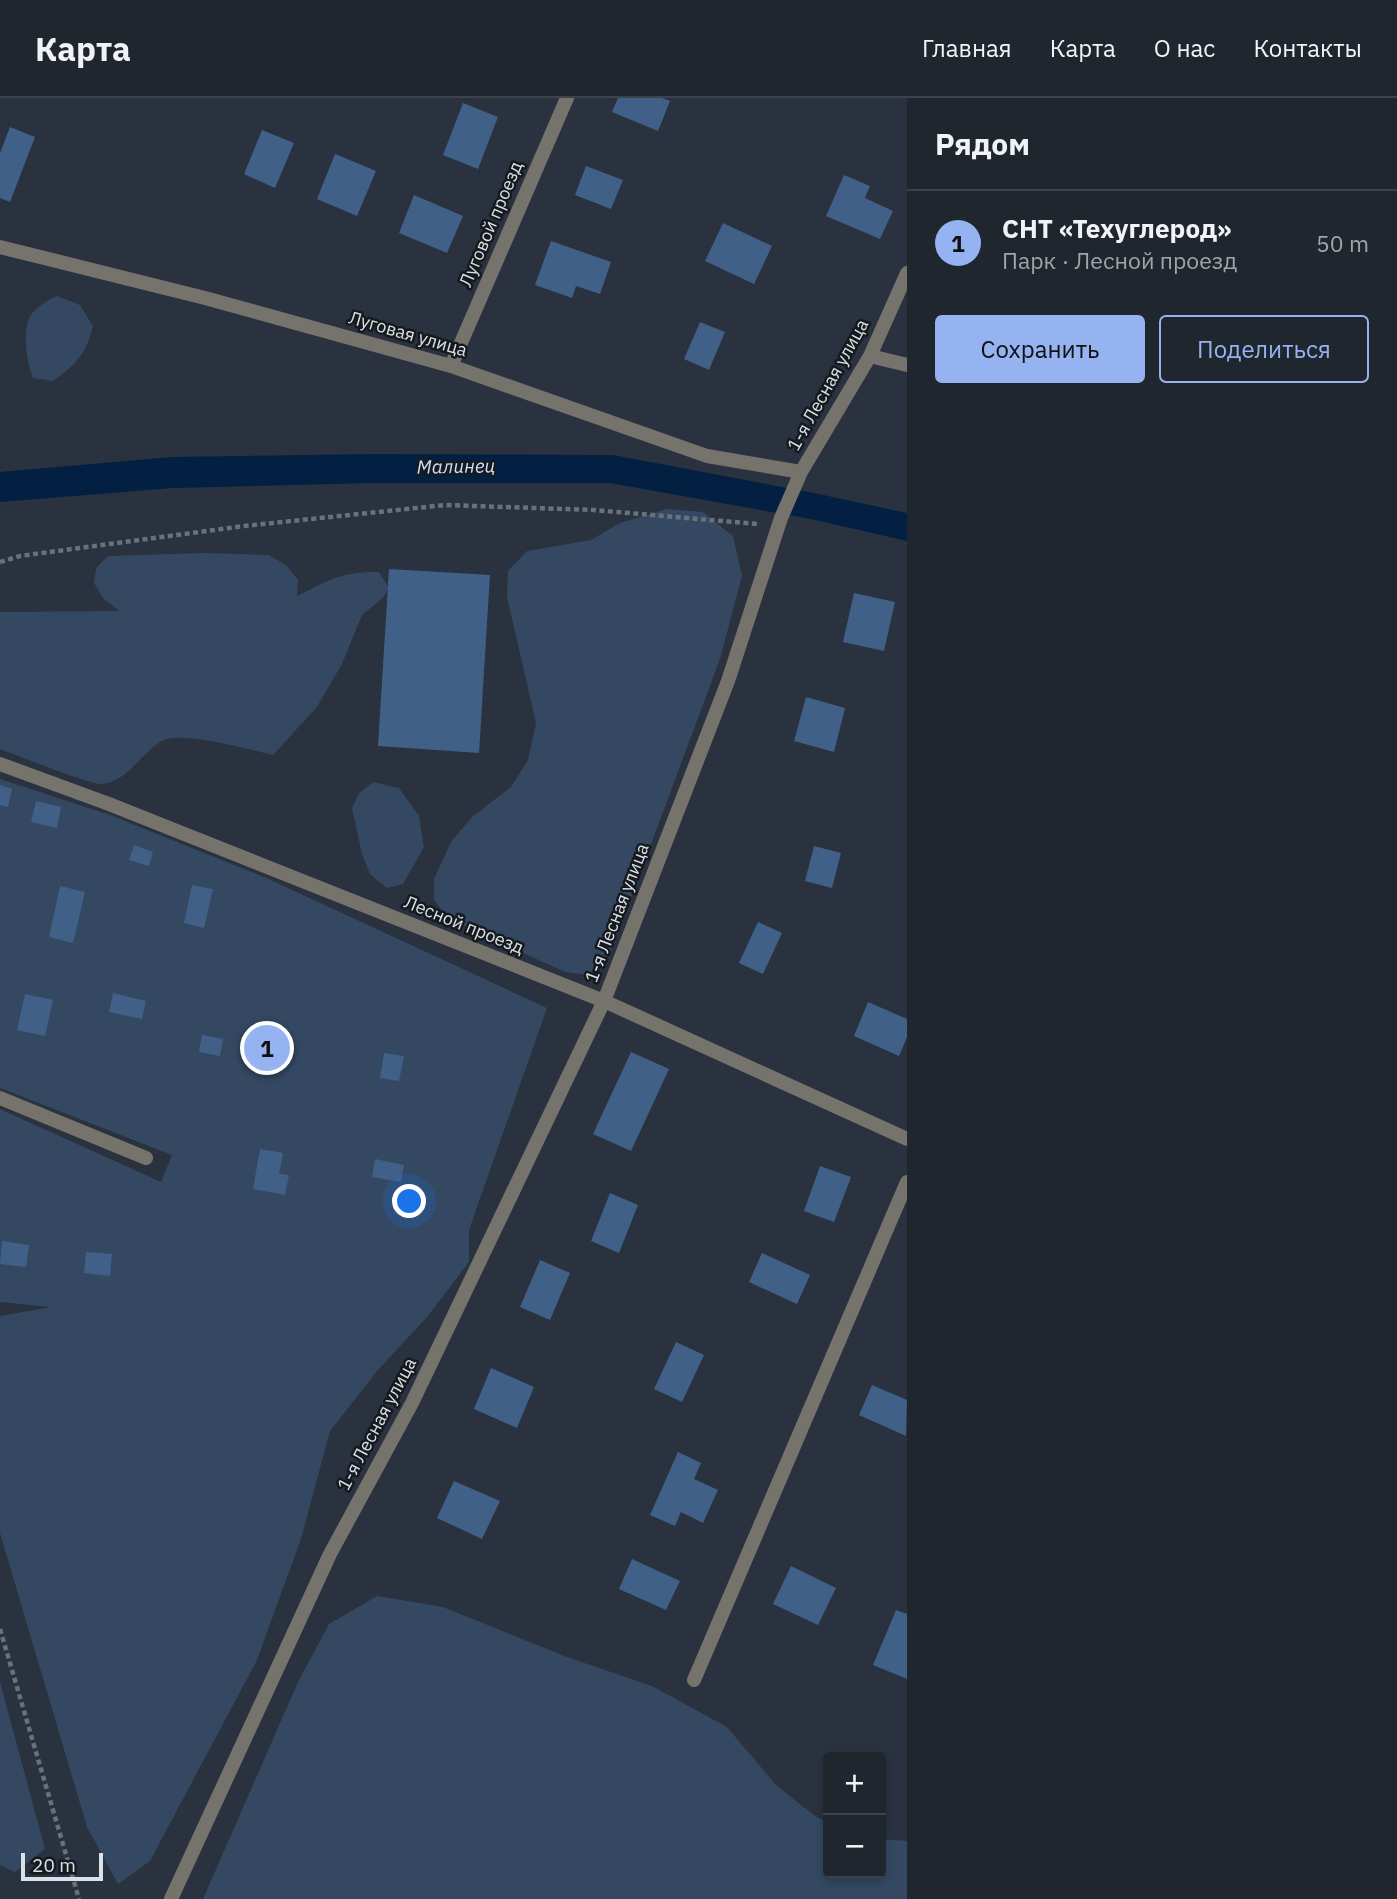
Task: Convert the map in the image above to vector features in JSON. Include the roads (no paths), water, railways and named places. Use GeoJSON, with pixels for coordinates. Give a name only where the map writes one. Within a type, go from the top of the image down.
{"type":"FeatureCollection","features":[{"type":"Feature","properties":{"kind":"street","name":"Луговой проезд"},"geometry":{"type":"LineString","coordinates":[[451,366],[567,98]]}},
{"type":"Feature","properties":{"kind":"street","name":"Луговая улица"},"geometry":{"type":"LineString","coordinates":[[0,247],[232,305],[451,366],[707,456],[798,478]]}},
{"type":"Feature","properties":{"kind":"street","name":"1-я Лесная улица"},"geometry":{"type":"LineString","coordinates":[[171,1899],[330,1554],[412,1403],[604,1001],[728,681],[779,522],[798,478],[870,356],[907,273]]}},
{"type":"Feature","properties":{"kind":"street"},"geometry":{"type":"LineString","coordinates":[[870,356],[907,365]]}},
{"type":"Feature","properties":{"kind":"street","name":"Лесной проезд"},"geometry":{"type":"LineString","coordinates":[[0,764],[109,804],[604,1001],[907,1139]]}},
{"type":"Feature","properties":{"kind":"street"},"geometry":{"type":"LineString","coordinates":[[0,1098],[146,1158]]}},
{"type":"Feature","properties":{"kind":"street"},"geometry":{"type":"LineString","coordinates":[[694,1680],[907,1182]]}},
{"type":"Feature","properties":{"kind":"water","name":"Малинец"},"geometry":{"type":"Polygon","coordinates":[[[613,455],[907,513],[907,541],[811,519],[610,483],[372,483],[173,488],[0,502],[0,472],[172,457],[613,455]]]}},
{"type":"Feature","properties":{"kind":"place","name":"СНТ «Техуглерод»"},"geometry":{"type":"Point","coordinates":[267,1048]}}]}
